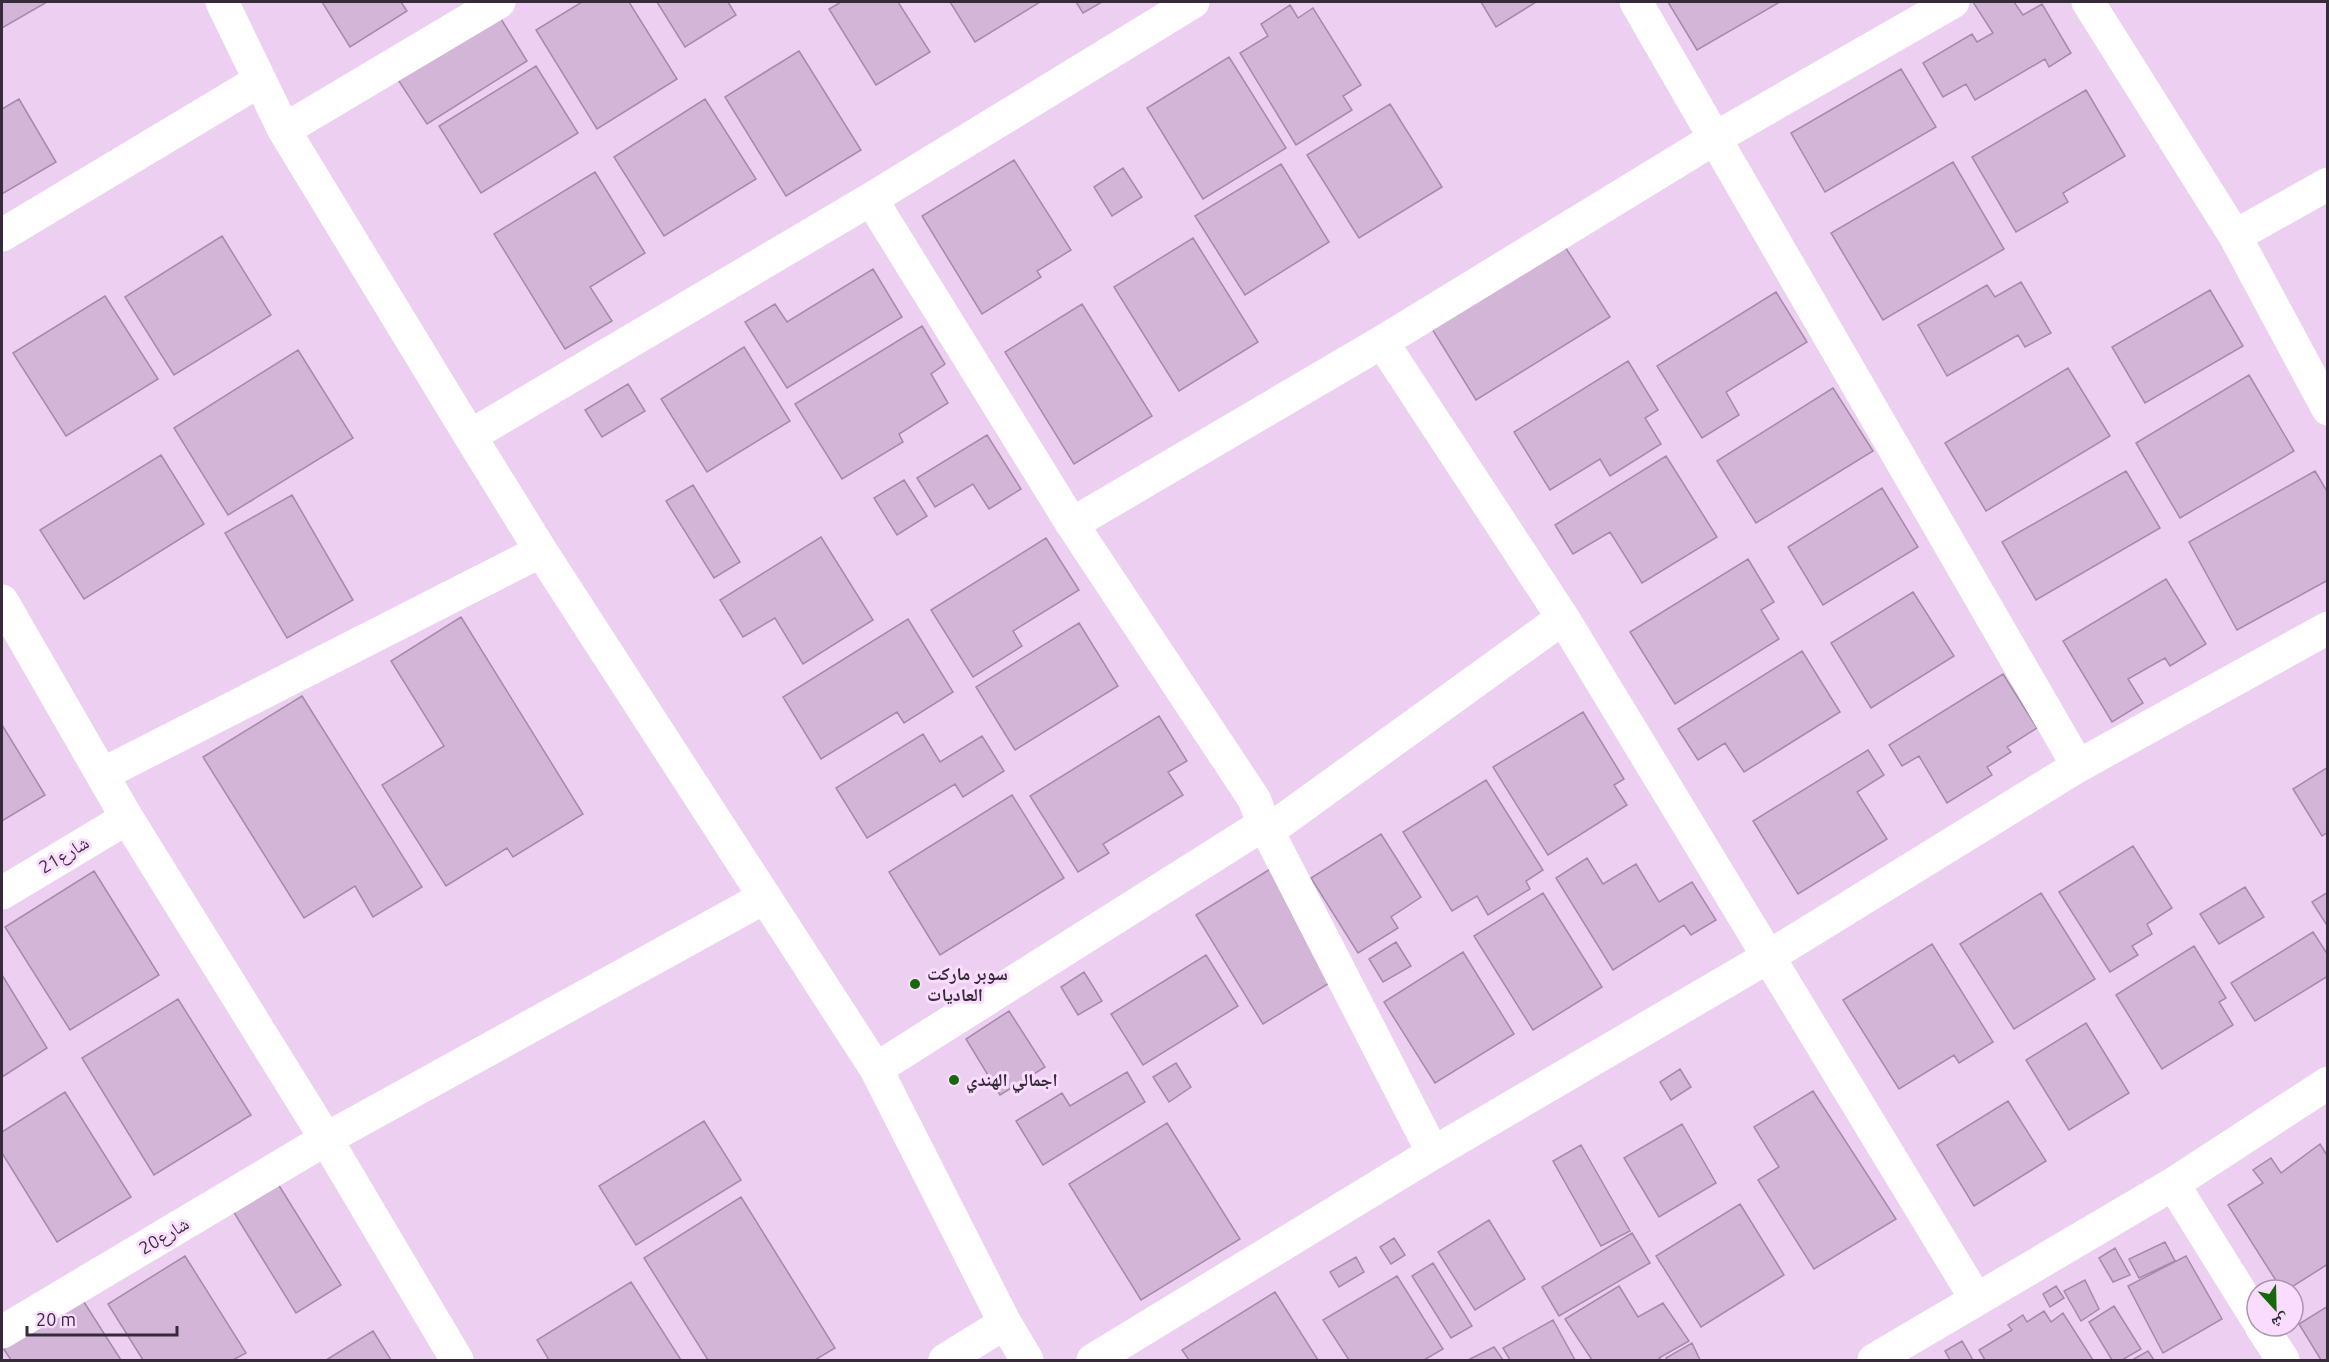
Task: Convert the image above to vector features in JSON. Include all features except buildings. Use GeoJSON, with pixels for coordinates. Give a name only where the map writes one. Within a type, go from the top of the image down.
{"type":"FeatureCollection","features":[{"type":"Feature","properties":{"kind":"street"},"geometry":{"type":"LineString","coordinates":[[222,2],[284,130],[470,436],[541,551],[876,1069],[1005,1323],[1027,1360]]}},
{"type":"Feature","properties":{"kind":"street"},"geometry":{"type":"LineString","coordinates":[[284,130],[499,2]]}},
{"type":"Feature","properties":{"kind":"street"},"geometry":{"type":"LineString","coordinates":[[470,436],[871,199],[1193,2]]}},
{"type":"Feature","properties":{"kind":"street"},"geometry":{"type":"LineString","coordinates":[[1636,2],[2078,766]]}},
{"type":"Feature","properties":{"kind":"street"},"geometry":{"type":"LineString","coordinates":[[1072,524],[1382,342],[1716,137],[1953,2]]}},
{"type":"Feature","properties":{"kind":"street"},"geometry":{"type":"LineString","coordinates":[[2088,2],[2235,236],[2328,409]]}},
{"type":"Feature","properties":{"kind":"street"},"geometry":{"type":"LineString","coordinates":[[2,235],[259,81]]}},
{"type":"Feature","properties":{"kind":"street"},"geometry":{"type":"LineString","coordinates":[[2235,236],[2328,184]]}},
{"type":"Feature","properties":{"kind":"street"},"geometry":{"type":"LineString","coordinates":[[871,199],[1072,524],[1254,799],[1264,824],[1433,1153]]}},
{"type":"Feature","properties":{"kind":"street"},"geometry":{"type":"LineString","coordinates":[[1382,342],[1563,618],[1976,1299]]}},
{"type":"Feature","properties":{"kind":"street"},"geometry":{"type":"LineString","coordinates":[[103,774],[541,551]]}},
{"type":"Feature","properties":{"kind":"street"},"geometry":{"type":"LineString","coordinates":[[2,601],[127,818],[326,1139],[457,1360]]}},
{"type":"Feature","properties":{"kind":"street"},"geometry":{"type":"LineString","coordinates":[[876,1069],[1264,824],[1279,824],[1563,618]]}},
{"type":"Feature","properties":{"kind":"street"},"geometry":{"type":"LineString","coordinates":[[1094,1360],[1433,1153],[1768,957],[2078,766],[2328,628]]}},
{"type":"Feature","properties":{"kind":"street","name":"شارع21"},"geometry":{"type":"LineString","coordinates":[[2,893],[127,818]]}},
{"type":"Feature","properties":{"kind":"street","name":"شارع20"},"geometry":{"type":"LineString","coordinates":[[2,1332],[326,1139],[765,897]]}},
{"type":"Feature","properties":{"kind":"street"},"geometry":{"type":"LineString","coordinates":[[1874,1360],[2173,1184],[2328,1083]]}},
{"type":"Feature","properties":{"kind":"street"},"geometry":{"type":"LineString","coordinates":[[2173,1184],[2245,1300]]}},
{"type":"Feature","properties":{"kind":"street"},"geometry":{"type":"LineString","coordinates":[[945,1360],[1005,1323]]}},
{"type":"Feature","properties":{"kind":"street"},"geometry":{"type":"LineString","coordinates":[[2269,1338],[2283,1360]]}},
{"type":"Feature","properties":{"kind":"place","name":"سوبر ماركت العاديات"},"geometry":{"type":"Point","coordinates":[915,984]}},
{"type":"Feature","properties":{"kind":"place","name":"اجمالي الهندي"},"geometry":{"type":"Point","coordinates":[954,1080]}}]}
